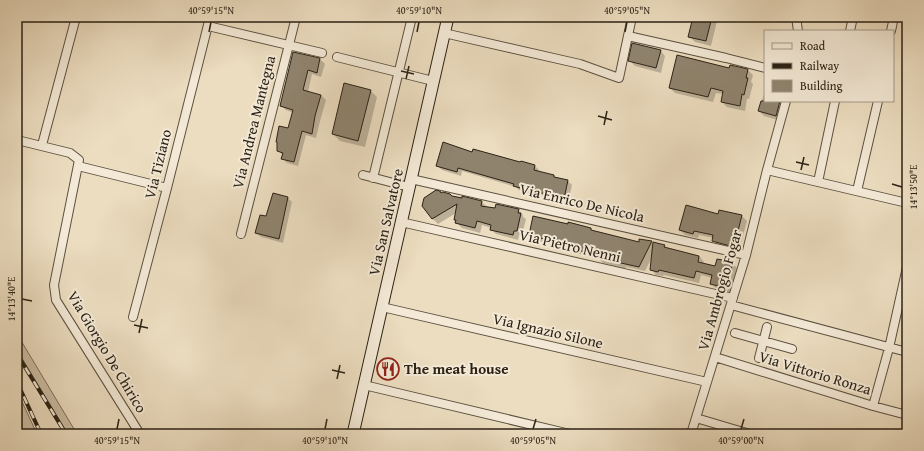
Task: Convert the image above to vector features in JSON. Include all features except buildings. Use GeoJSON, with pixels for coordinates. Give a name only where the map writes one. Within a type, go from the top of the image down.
{"type":"FeatureCollection","features":[{"type":"Feature","properties":{"kind":"street"},"geometry":{"type":"LineString","coordinates":[[42,145],[76,17]]}},
{"type":"Feature","properties":{"kind":"street","name":"Via Tiziano"},"geometry":{"type":"LineString","coordinates":[[133,317],[210,17]]}},
{"type":"Feature","properties":{"kind":"street","name":"Via Andrea Mantegna"},"geometry":{"type":"LineString","coordinates":[[241,234],[296,17]]}},
{"type":"Feature","properties":{"kind":"street"},"geometry":{"type":"LineString","coordinates":[[373,178],[412,17]]}},
{"type":"Feature","properties":{"kind":"street","name":"Via San Salvatore"},"geometry":{"type":"LineString","coordinates":[[353,434],[448,17]]}},
{"type":"Feature","properties":{"kind":"street"},"geometry":{"type":"LineString","coordinates":[[444,33],[580,64],[619,78],[632,17]]}},
{"type":"Feature","properties":{"kind":"street"},"geometry":{"type":"LineString","coordinates":[[796,17],[798,30]]}},
{"type":"Feature","properties":{"kind":"street"},"geometry":{"type":"LineString","coordinates":[[850,30],[853,17]]}},
{"type":"Feature","properties":{"kind":"street"},"geometry":{"type":"LineString","coordinates":[[891,30],[894,17]]}},
{"type":"Feature","properties":{"kind":"street"},"geometry":{"type":"LineString","coordinates":[[208,26],[322,53]]}},
{"type":"Feature","properties":{"kind":"street"},"geometry":{"type":"LineString","coordinates":[[628,36],[764,68]]}},
{"type":"Feature","properties":{"kind":"street"},"geometry":{"type":"LineString","coordinates":[[337,57],[433,81]]}},
{"type":"Feature","properties":{"kind":"street","name":"Via Ambrogio Fogar"},"geometry":{"type":"LineString","coordinates":[[691,434],[746,255],[786,102]]}},
{"type":"Feature","properties":{"kind":"street"},"geometry":{"type":"LineString","coordinates":[[818,182],[835,102]]}},
{"type":"Feature","properties":{"kind":"street"},"geometry":{"type":"LineString","coordinates":[[857,191],[878,102]]}},
{"type":"Feature","properties":{"kind":"street"},"geometry":{"type":"LineString","coordinates":[[17,140],[70,153],[79,160],[78,166],[167,188]]}},
{"type":"Feature","properties":{"kind":"street","name":"Via Giorgio De Chirico"},"geometry":{"type":"LineString","coordinates":[[78,166],[54,285],[56,300],[140,434]]}},
{"type":"Feature","properties":{"kind":"street"},"geometry":{"type":"LineString","coordinates":[[767,170],[907,202]]}},
{"type":"Feature","properties":{"kind":"street","name":"Via Enrico De Nicola"},"geometry":{"type":"LineString","coordinates":[[363,175],[373,178],[410,183],[746,255]]}},
{"type":"Feature","properties":{"kind":"street","name":"Via Pietro Nenni"},"geometry":{"type":"LineString","coordinates":[[401,222],[732,302],[907,352]]}},
{"type":"Feature","properties":{"kind":"street"},"geometry":{"type":"LineString","coordinates":[[873,406],[889,348],[907,271]]}},
{"type":"Feature","properties":{"kind":"street","name":"Via Ignazio Silone"},"geometry":{"type":"LineString","coordinates":[[382,308],[708,382]]}},
{"type":"Feature","properties":{"kind":"street"},"geometry":{"type":"LineString","coordinates":[[759,358],[767,327]]}},
{"type":"Feature","properties":{"kind":"street"},"geometry":{"type":"LineString","coordinates":[[735,334],[792,349]]}},
{"type":"Feature","properties":{"kind":"street","name":"Via Vittorio Ronza"},"geometry":{"type":"LineString","coordinates":[[715,357],[873,406],[907,415]]}},
{"type":"Feature","properties":{"kind":"street"},"geometry":{"type":"LineString","coordinates":[[364,385],[570,434]]}},
{"type":"Feature","properties":{"kind":"street"},"geometry":{"type":"LineString","coordinates":[[696,418],[750,434]]}},
{"type":"Feature","properties":{"kind":"shaded area"},"geometry":{"type":"Polygon","coordinates":[[[17,334],[77,434],[68,434],[17,350],[17,334]]]}},
{"type":"Feature","properties":{"kind":"shaded area"},"geometry":{"type":"Polygon","coordinates":[[[17,391],[37,434],[17,434],[17,391]]]}},
{"type":"Feature","properties":{"kind":"railway"},"geometry":{"type":"LineString","coordinates":[[17,354],[66,434]]}},
{"type":"Feature","properties":{"kind":"railway"},"geometry":{"type":"LineString","coordinates":[[17,382],[41,434]]}},
{"type":"Feature","properties":{"kind":"place","name":"The meat house"},"geometry":{"type":"Point","coordinates":[388,369]}}]}
